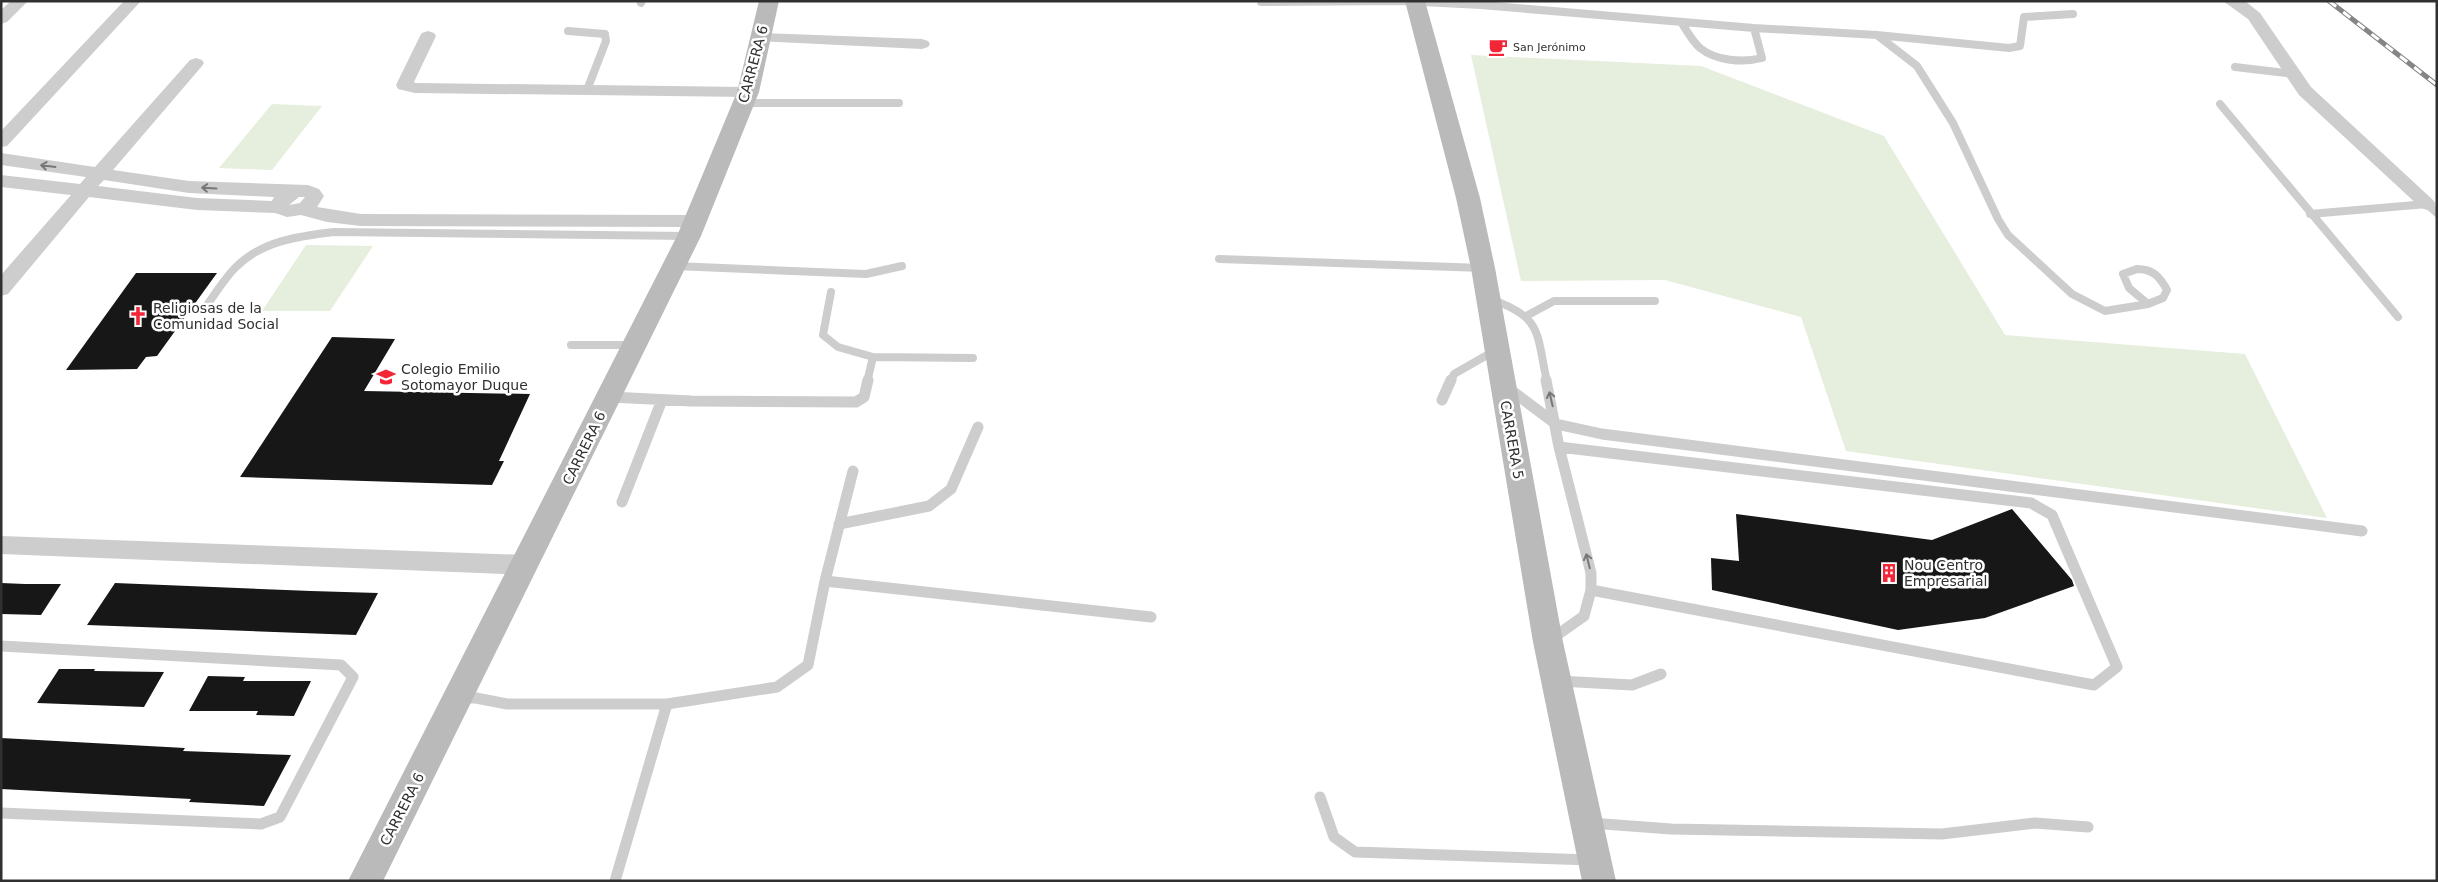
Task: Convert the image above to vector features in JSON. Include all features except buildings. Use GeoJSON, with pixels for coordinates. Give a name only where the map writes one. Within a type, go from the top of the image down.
{"type":"FeatureCollection","features":[{"type":"Feature","properties":{"kind":"main road","name":"CARRERA 6"},"geometry":{"type":"LineString","coordinates":[[365,881],[526,566],[675,266],[746,97],[769,1]]}},
{"type":"Feature","properties":{"kind":"main road","name":"CARRERA 5"},"geometry":{"type":"LineString","coordinates":[[1415,1],[1468,198],[1490,299],[1496,350],[1548,642],[1558,681],[1597,871]]}},
{"type":"Feature","properties":{"kind":"street"},"geometry":{"type":"LineString","coordinates":[[1,19],[20,1]]}},
{"type":"Feature","properties":{"kind":"street"},"geometry":{"type":"LineString","coordinates":[[1,142],[133,1]]}},
{"type":"Feature","properties":{"kind":"street"},"geometry":{"type":"LineString","coordinates":[[2231,1],[2244,6],[2254,16],[2305,91],[2432,208]]}},
{"type":"Feature","properties":{"kind":"street"},"geometry":{"type":"LineString","coordinates":[[428,36],[404,85],[415,88],[587,90],[746,97]]}},
{"type":"Feature","properties":{"kind":"street"},"geometry":{"type":"LineString","coordinates":[[761,38],[922,44]]}},
{"type":"Feature","properties":{"kind":"street"},"geometry":{"type":"LineString","coordinates":[[1,289],[196,63]]}},
{"type":"Feature","properties":{"kind":"street"},"geometry":{"type":"LineString","coordinates":[[1,181],[228,205],[280,207],[288,212],[301,209],[313,200],[314,196],[312,192],[306,190],[293,192],[148,182],[101,173],[5,165]]}},
{"type":"Feature","properties":{"kind":"street"},"geometry":{"type":"LineString","coordinates":[[132,196],[148,182]]}},
{"type":"Feature","properties":{"kind":"street"},"geometry":{"type":"LineString","coordinates":[[228,205],[242,189]]}},
{"type":"Feature","properties":{"kind":"street"},"geometry":{"type":"LineString","coordinates":[[280,207],[280,202],[284,196],[293,192]]}},
{"type":"Feature","properties":{"kind":"street"},"geometry":{"type":"LineString","coordinates":[[301,209],[327,216],[361,220],[692,228]]}},
{"type":"Feature","properties":{"kind":"street"},"geometry":{"type":"LineString","coordinates":[[1,545],[526,566]]}},
{"type":"Feature","properties":{"kind":"lane"},"geometry":{"type":"LineString","coordinates":[[1261,2],[1415,1],[1481,5],[1754,28],[1876,35],[2009,48],[2020,46],[2024,17],[2032,14],[2073,14]]}},
{"type":"Feature","properties":{"kind":"lane"},"geometry":{"type":"LineString","coordinates":[[1681,22],[1703,50],[1725,57],[1752,62],[1762,58],[1754,28]]}},
{"type":"Feature","properties":{"kind":"lane"},"geometry":{"type":"LineString","coordinates":[[568,31],[605,34],[606,41],[587,90]]}},
{"type":"Feature","properties":{"kind":"lane"},"geometry":{"type":"LineString","coordinates":[[1876,35],[1917,66],[1953,123],[1998,219],[2008,235],[2072,294],[2105,311],[2148,304],[2162,298],[2167,290],[2162,278],[2154,271],[2134,269],[2123,274],[2129,288],[2148,304]]}},
{"type":"Feature","properties":{"kind":"lane"},"geometry":{"type":"LineString","coordinates":[[2236,67],[2295,74]]}},
{"type":"Feature","properties":{"kind":"lane"},"geometry":{"type":"LineString","coordinates":[[746,97],[898,103]]}},
{"type":"Feature","properties":{"kind":"lane"},"geometry":{"type":"LineString","coordinates":[[2220,104],[2310,214],[2398,316]]}},
{"type":"Feature","properties":{"kind":"lane"},"geometry":{"type":"LineString","coordinates":[[2310,214],[2432,208]]}},
{"type":"Feature","properties":{"kind":"lane"},"geometry":{"type":"LineString","coordinates":[[207,305],[232,272],[246,258],[282,241],[305,234],[334,232],[692,228]]}},
{"type":"Feature","properties":{"kind":"lane"},"geometry":{"type":"LineString","coordinates":[[1219,259],[1483,268]]}},
{"type":"Feature","properties":{"kind":"lane"},"geometry":{"type":"LineString","coordinates":[[675,266],[866,274],[902,266]]}},
{"type":"Feature","properties":{"kind":"lane"},"geometry":{"type":"LineString","coordinates":[[831,292],[823,335],[838,347],[874,357],[973,358]]}},
{"type":"Feature","properties":{"kind":"lane"},"geometry":{"type":"LineString","coordinates":[[1490,299],[1528,315],[1534,325],[1556,424],[1559,447],[1591,573],[1591,590],[1584,616],[1548,642]]}},
{"type":"Feature","properties":{"kind":"lane"},"geometry":{"type":"LineString","coordinates":[[1528,315],[1554,301],[1655,301]]}},
{"type":"Feature","properties":{"kind":"lane"},"geometry":{"type":"LineString","coordinates":[[571,345],[635,346]]}},
{"type":"Feature","properties":{"kind":"lane"},"geometry":{"type":"LineString","coordinates":[[1442,400],[1454,374],[1496,350]]}},
{"type":"Feature","properties":{"kind":"lane"},"geometry":{"type":"LineString","coordinates":[[610,397],[662,400],[856,402],[864,397],[874,357]]}},
{"type":"Feature","properties":{"kind":"lane"},"geometry":{"type":"LineString","coordinates":[[1503,385],[1556,424],[1602,434],[2362,531]]}},
{"type":"Feature","properties":{"kind":"lane"},"geometry":{"type":"LineString","coordinates":[[622,502],[662,400]]}},
{"type":"Feature","properties":{"kind":"lane"},"geometry":{"type":"LineString","coordinates":[[840,524],[929,506],[951,489],[978,427]]}},
{"type":"Feature","properties":{"kind":"lane"},"geometry":{"type":"LineString","coordinates":[[1559,447],[2031,503],[2052,515],[2117,666],[2094,685],[1591,590]]}},
{"type":"Feature","properties":{"kind":"lane"},"geometry":{"type":"LineString","coordinates":[[458,698],[476,698],[507,704],[667,704],[777,687],[808,665],[825,581],[853,471]]}},
{"type":"Feature","properties":{"kind":"lane"},"geometry":{"type":"LineString","coordinates":[[825,581],[1152,617]]}},
{"type":"Feature","properties":{"kind":"lane"},"geometry":{"type":"LineString","coordinates":[[1,646],[341,665],[353,677],[280,817],[261,824],[1,813]]}},
{"type":"Feature","properties":{"kind":"lane"},"geometry":{"type":"LineString","coordinates":[[1558,681],[1632,685],[1661,674]]}},
{"type":"Feature","properties":{"kind":"lane"},"geometry":{"type":"LineString","coordinates":[[615,881],[667,704]]}},
{"type":"Feature","properties":{"kind":"lane"},"geometry":{"type":"LineString","coordinates":[[1320,797],[1334,837],[1356,852],[1597,871]]}},
{"type":"Feature","properties":{"kind":"lane"},"geometry":{"type":"LineString","coordinates":[[1586,823],[1671,829],[1845,834],[1942,834],[2035,823],[2088,827]]}},
{"type":"Feature","properties":{"kind":"green space"},"geometry":{"type":"Polygon","coordinates":[[[1471,55],[1701,66],[1884,136],[2005,335],[2245,354],[2327,518],[1846,451],[1801,317],[1665,280],[1521,281],[1471,55]]]}},
{"type":"Feature","properties":{"kind":"green space"},"geometry":{"type":"Polygon","coordinates":[[[272,104],[322,106],[272,170],[219,168],[272,104]]]}},
{"type":"Feature","properties":{"kind":"green space"},"geometry":{"type":"Polygon","coordinates":[[[306,245],[373,246],[330,311],[262,311],[306,245]]]}},
{"type":"Feature","properties":{"kind":"railway"},"geometry":{"type":"LineString","coordinates":[[2329,1],[2437,85]]}},
{"type":"Feature","properties":{"kind":"place","name":"San Jerónimo"},"geometry":{"type":"Point","coordinates":[1498,47]}},
{"type":"Feature","properties":{"kind":"place","name":"Religiosas de la Comunidad Social"},"geometry":{"type":"Point","coordinates":[138,316]}},
{"type":"Feature","properties":{"kind":"place","name":"Colegio Emilio Sotomayor Duque"},"geometry":{"type":"Point","coordinates":[386,377]}},
{"type":"Feature","properties":{"kind":"place","name":"Nou Centro Empresarial"},"geometry":{"type":"Point","coordinates":[1889,573]}}]}
